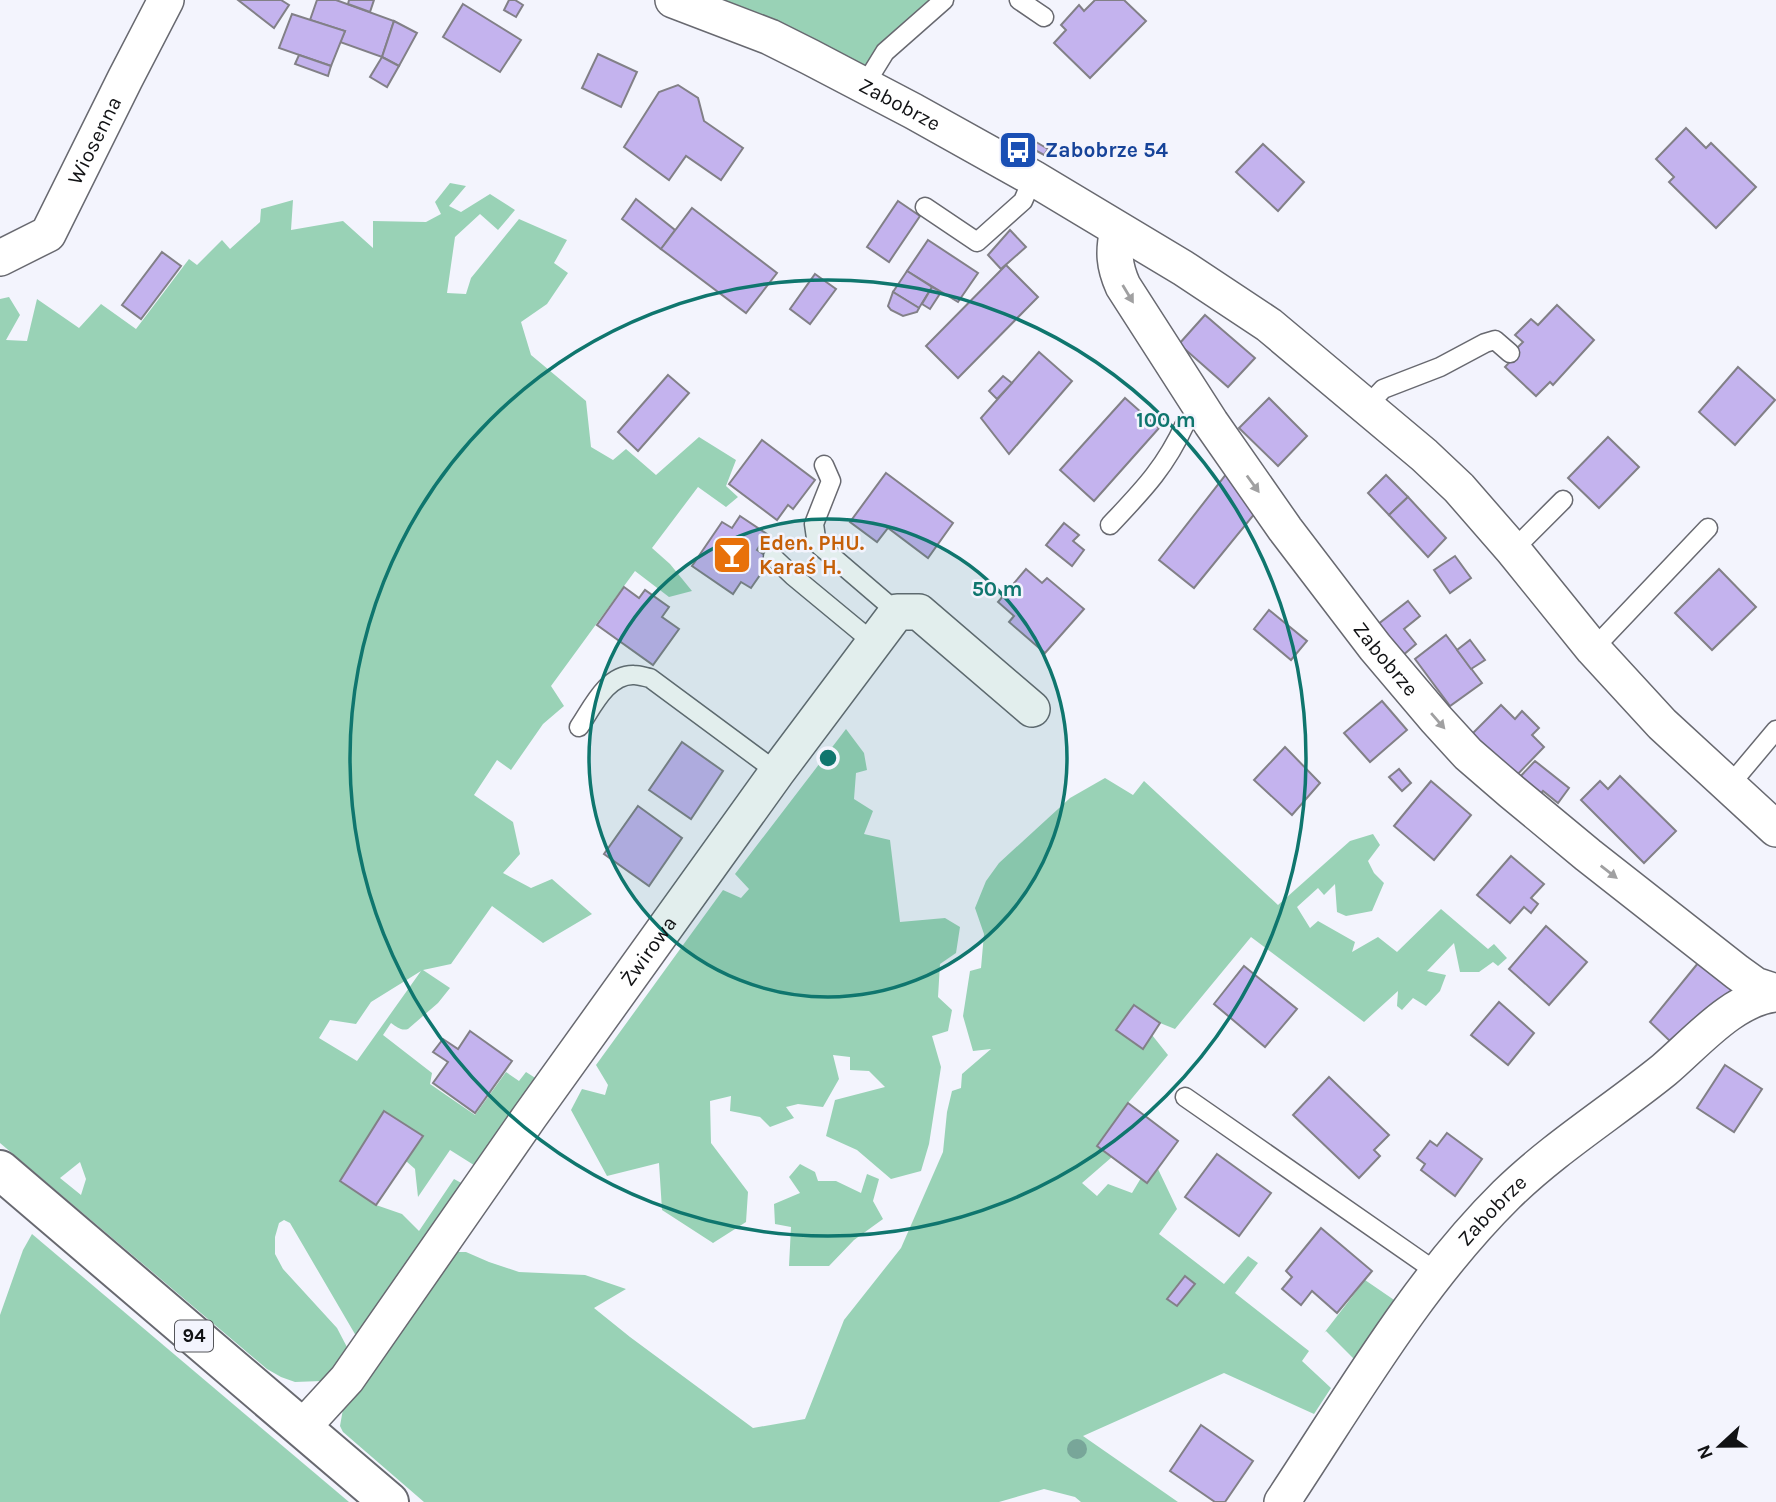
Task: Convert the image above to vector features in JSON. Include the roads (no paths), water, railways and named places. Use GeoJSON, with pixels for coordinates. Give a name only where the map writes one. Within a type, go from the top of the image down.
{"type":"FeatureCollection","features":[{"type":"Feature","properties":{"kind":"main road","name":"94"},"geometry":{"type":"LineString","coordinates":[[0,1170],[388,1502]]}},
{"type":"Feature","properties":{"kind":"street","name":"Wiosenna"},"geometry":{"type":"LineString","coordinates":[[0,258],[48,234],[166,0]]}},
{"type":"Feature","properties":{"kind":"street","name":"Zabobrze"},"geometry":{"type":"LineString","coordinates":[[673,0],[770,37],[864,86],[1032,178],[1110,249],[1184,268],[1269,326],[1367,406],[1459,488],[1593,649],[1662,724],[1776,829]]}},
{"type":"Feature","properties":{"kind":"street","name":"Zabobrze"},"geometry":{"type":"LineString","coordinates":[[1110,249],[1118,275],[1129,296],[1245,473],[1375,647],[1443,727],[1468,754],[1588,855],[1737,972],[1755,985],[1776,993]]}},
{"type":"Feature","properties":{"kind":"street"},"geometry":{"type":"LineString","coordinates":[[897,612],[919,611],[1032,709]]}},
{"type":"Feature","properties":{"kind":"street","name":"Żwirowa"},"geometry":{"type":"LineString","coordinates":[[302,1428],[347,1379],[538,1105],[777,772],[897,612]]}},
{"type":"Feature","properties":{"kind":"street","name":"Zabobrze"},"geometry":{"type":"LineString","coordinates":[[1282,1502],[1353,1391],[1438,1273],[1506,1195],[1574,1137],[1630,1097],[1715,1025],[1746,1003],[1776,993]]}},
{"type":"Feature","properties":{"kind":"lane"},"geometry":{"type":"LineString","coordinates":[[864,86],[885,52],[944,0]]}},
{"type":"Feature","properties":{"kind":"lane"},"geometry":{"type":"LineString","coordinates":[[1019,0],[1044,17]]}},
{"type":"Feature","properties":{"kind":"lane"},"geometry":{"type":"LineString","coordinates":[[925,207],[977,242],[1023,201],[1032,178]]}},
{"type":"Feature","properties":{"kind":"lane"},"geometry":{"type":"LineString","coordinates":[[1367,406],[1384,389],[1440,367],[1485,343],[1495,340],[1510,353]]}},
{"type":"Feature","properties":{"kind":"lane"},"geometry":{"type":"LineString","coordinates":[[1110,525],[1150,484],[1169,456],[1185,424]]}},
{"type":"Feature","properties":{"kind":"lane"},"geometry":{"type":"LineString","coordinates":[[824,464],[831,481],[814,524],[816,538],[820,546],[897,612]]}},
{"type":"Feature","properties":{"kind":"lane"},"geometry":{"type":"LineString","coordinates":[[1513,550],[1563,500]]}},
{"type":"Feature","properties":{"kind":"lane"},"geometry":{"type":"LineString","coordinates":[[1593,649],[1708,528]]}},
{"type":"Feature","properties":{"kind":"lane"},"geometry":{"type":"LineString","coordinates":[[773,556],[793,576],[874,643]]}},
{"type":"Feature","properties":{"kind":"lane"},"geometry":{"type":"LineString","coordinates":[[579,727],[607,687],[618,679],[632,674],[650,678],[777,772]]}},
{"type":"Feature","properties":{"kind":"lane"},"geometry":{"type":"LineString","coordinates":[[1729,786],[1776,730]]}},
{"type":"Feature","properties":{"kind":"lane"},"geometry":{"type":"LineString","coordinates":[[1185,1097],[1438,1273]]}},
{"type":"Feature","properties":{"kind":"place","name":"Zabobrze 54"},"geometry":{"type":"Point","coordinates":[1018,150]}},
{"type":"Feature","properties":{"kind":"place","name":"Eden. PHU. Karaś H."},"geometry":{"type":"Point","coordinates":[732,555]}}]}
